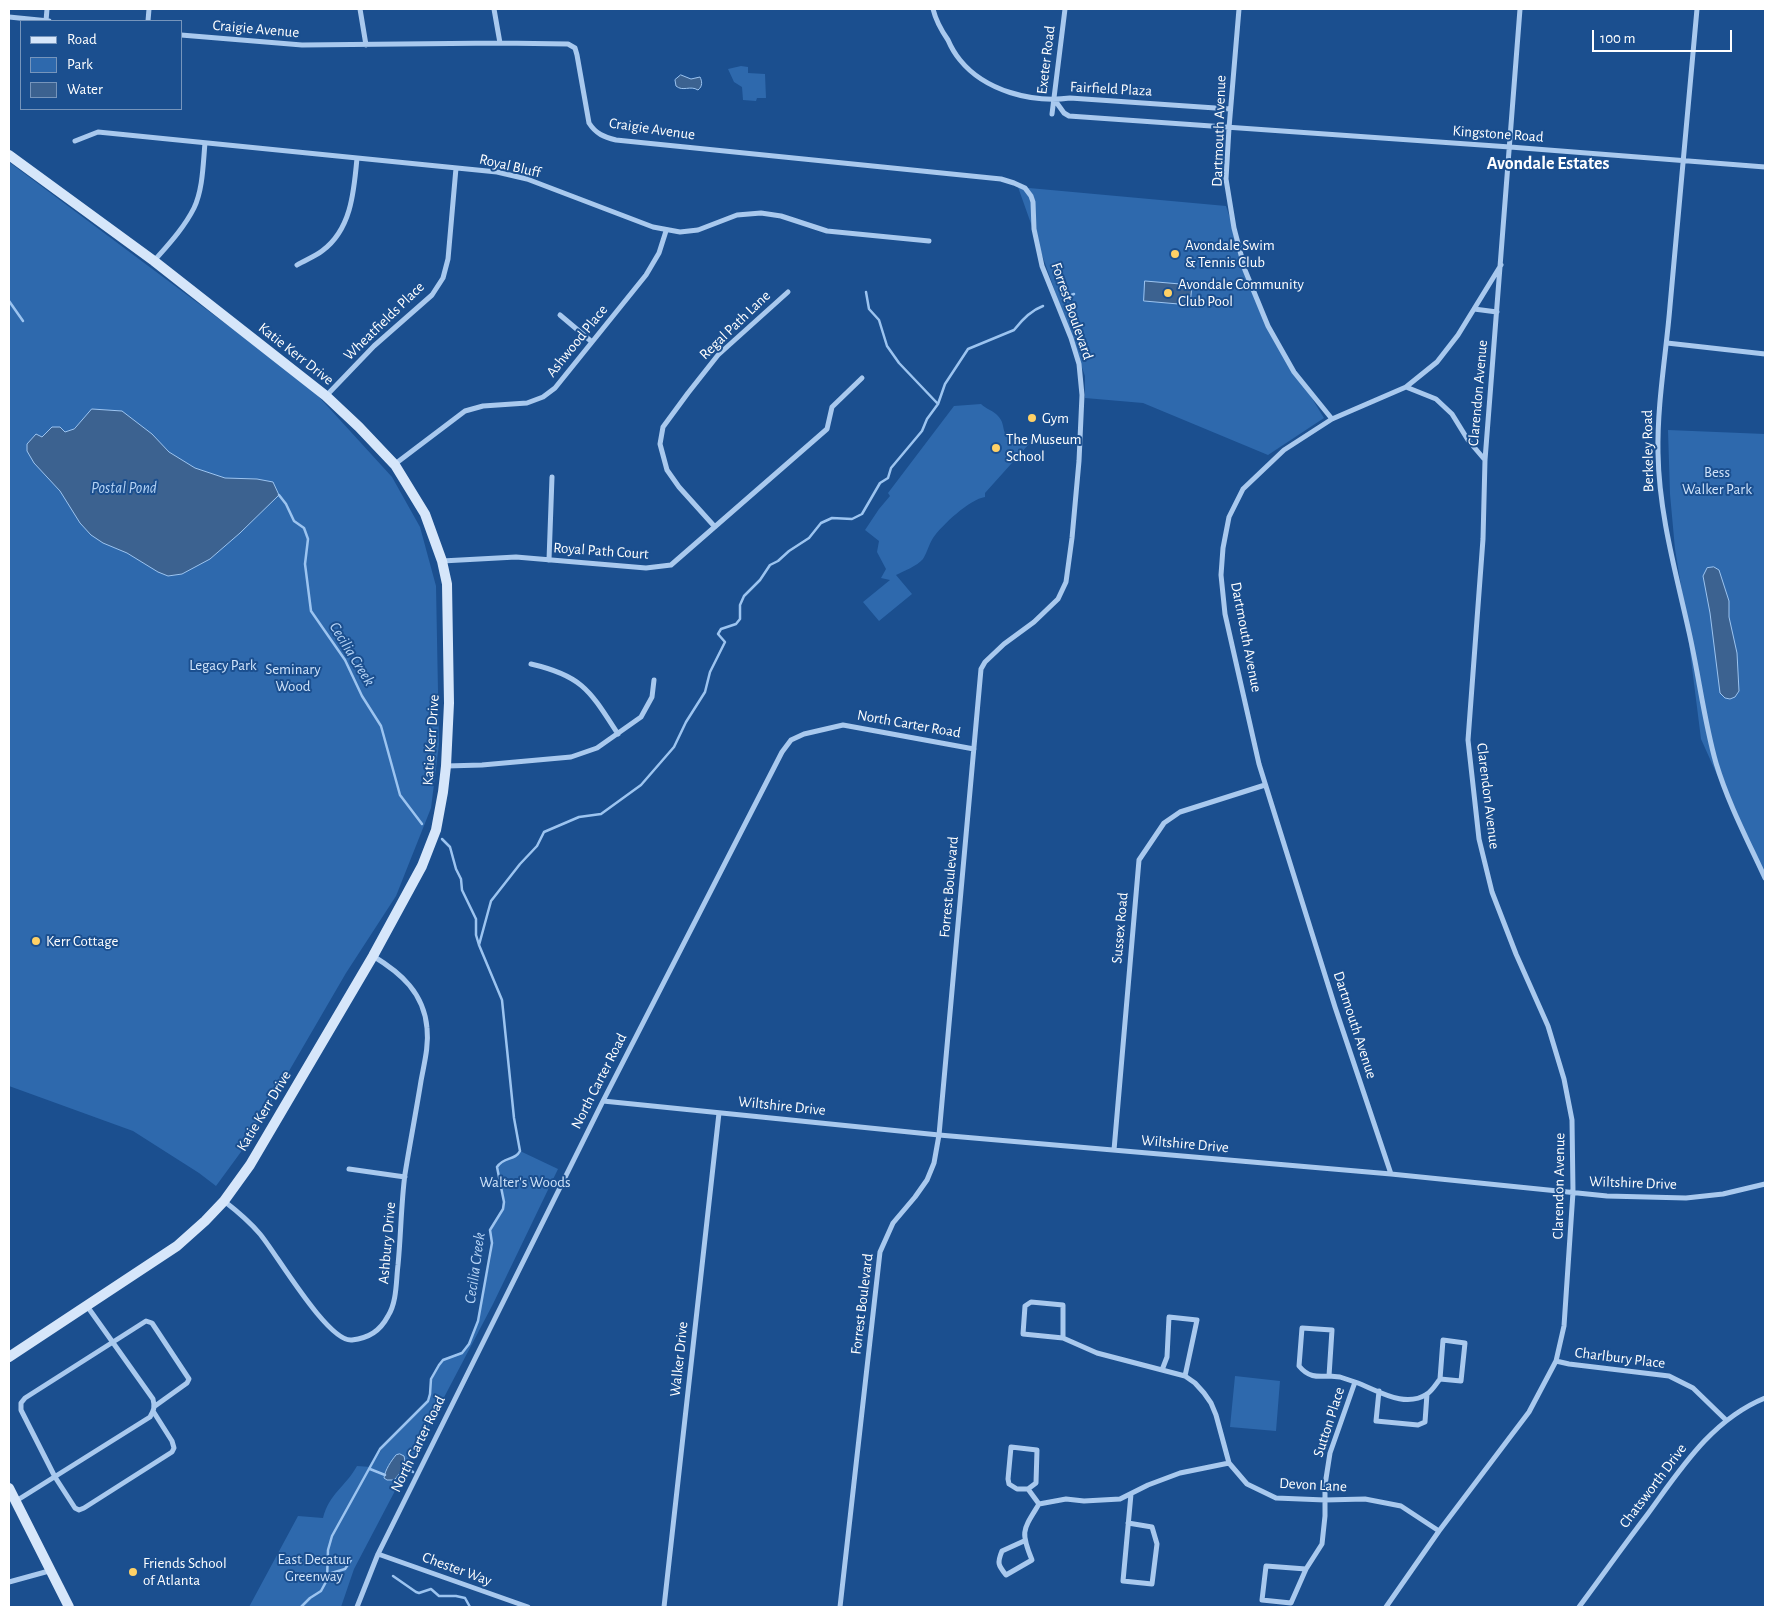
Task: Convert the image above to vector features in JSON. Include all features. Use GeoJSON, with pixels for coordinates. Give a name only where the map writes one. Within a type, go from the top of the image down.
{"type":"FeatureCollection","features":[{"type":"Feature","properties":{"kind":"street"},"geometry":{"type":"LineString","coordinates":[[360,9],[366,44]]}},
{"type":"Feature","properties":{"kind":"street"},"geometry":{"type":"LineString","coordinates":[[494,9],[500,42]]}},
{"type":"Feature","properties":{"kind":"street"},"geometry":{"type":"LineString","coordinates":[[933,9],[937,22],[957,56],[967,68],[985,81],[1005,91],[1023,97],[1054,99]]}},
{"type":"Feature","properties":{"kind":"street","name":"Exeter Road"},"geometry":{"type":"LineString","coordinates":[[1052,114],[1065,9]]}},
{"type":"Feature","properties":{"kind":"street","name":"Dartmouth Avenue"},"geometry":{"type":"LineString","coordinates":[[1239,9],[1228,128],[1226,179],[1234,228],[1245,270],[1268,326],[1294,372],[1332,419],[1284,450],[1243,489],[1229,517],[1223,548],[1221,575],[1225,614],[1258,764],[1335,1007],[1391,1174]]}},
{"type":"Feature","properties":{"kind":"street","name":"Clarendon Avenue"},"geometry":{"type":"LineString","coordinates":[[1386,1607],[1529,1412],[1556,1361],[1564,1326],[1573,1192],[1572,1120],[1564,1079],[1548,1026],[1516,954],[1492,892],[1479,838],[1472,790],[1468,740],[1481,568],[1484,460],[1520,9]]}},
{"type":"Feature","properties":{"kind":"street","name":"Berkeley Road"},"geometry":{"type":"LineString","coordinates":[[1697,9],[1667,343],[1659,405],[1658,451],[1660,491],[1665,524],[1716,762],[1726,792],[1765,878]]}},
{"type":"Feature","properties":{"kind":"street"},"geometry":{"type":"LineString","coordinates":[[9,17],[38,20]]}},
{"type":"Feature","properties":{"kind":"street","name":"Craigie Avenue"},"geometry":{"type":"LineString","coordinates":[[182,35],[302,45],[500,42],[568,44],[575,48],[590,123],[594,130],[603,137],[1001,180],[1024,188],[1031,196]]}},
{"type":"Feature","properties":{"kind":"street","name":"Fairfield Plaza"},"geometry":{"type":"LineString","coordinates":[[1054,99],[1070,98],[1230,109]]}},
{"type":"Feature","properties":{"kind":"street","name":"Fairfield Plaza"},"geometry":{"type":"LineString","coordinates":[[1054,99],[1069,116],[1228,128]]}},
{"type":"Feature","properties":{"kind":"street","name":"Kingstone Road"},"geometry":{"type":"LineString","coordinates":[[1228,128],[1765,167]]}},
{"type":"Feature","properties":{"kind":"street","name":"Royal Bluff"},"geometry":{"type":"LineString","coordinates":[[75,141],[98,132],[497,172],[527,179],[666,231],[698,230],[737,215],[761,213],[781,216],[827,231],[929,241]]}},
{"type":"Feature","properties":{"kind":"street"},"geometry":{"type":"LineString","coordinates":[[154,262],[180,230],[194,208],[200,190],[205,143]]}},
{"type":"Feature","properties":{"kind":"street","name":"Katie Kerr Drive"},"geometry":{"type":"LineString","coordinates":[[9,154],[154,262],[326,396],[359,426],[395,465],[425,514],[442,561],[447,584],[449,673],[446,766],[436,830],[422,866],[373,956],[250,1165],[224,1201],[177,1246],[9,1357]]}},
{"type":"Feature","properties":{"kind":"street"},"geometry":{"type":"LineString","coordinates":[[297,265],[322,251],[338,234],[349,212],[354,189],[357,158]]}},
{"type":"Feature","properties":{"kind":"street","name":"Wheatfields Place"},"geometry":{"type":"LineString","coordinates":[[326,396],[374,346],[432,295],[443,278],[448,260],[456,168]]}},
{"type":"Feature","properties":{"kind":"street","name":"Forrest Boulevard"},"geometry":{"type":"LineString","coordinates":[[840,1607],[880,1252],[892,1223],[927,1180],[934,1162],[939,1135],[981,669],[985,662],[1004,644],[1034,622],[1058,599],[1066,582],[1072,538],[1080,461],[1081,380],[1071,338],[1042,266],[1034,229],[1031,196]]}},
{"type":"Feature","properties":{"kind":"street","name":"Ashwood Place"},"geometry":{"type":"LineString","coordinates":[[395,465],[465,412],[483,406],[527,404],[555,388],[646,275],[659,253],[666,231]]}},
{"type":"Feature","properties":{"kind":"street"},"geometry":{"type":"LineString","coordinates":[[1332,419],[1406,387],[1437,362],[1458,335],[1501,264]]}},
{"type":"Feature","properties":{"kind":"street","name":"Regal Path Lane"},"geometry":{"type":"LineString","coordinates":[[715,527],[667,470],[660,444],[664,427],[718,355],[788,292]]}},
{"type":"Feature","properties":{"kind":"street"},"geometry":{"type":"LineString","coordinates":[[1474,309],[1497,312]]}},
{"type":"Feature","properties":{"kind":"street"},"geometry":{"type":"LineString","coordinates":[[560,314],[592,342]]}},
{"type":"Feature","properties":{"kind":"street"},"geometry":{"type":"LineString","coordinates":[[1667,343],[1765,354]]}},
{"type":"Feature","properties":{"kind":"street","name":"Royal Path Court"},"geometry":{"type":"LineString","coordinates":[[442,561],[516,557],[646,568],[671,565],[827,429],[832,407],[862,378]]}},
{"type":"Feature","properties":{"kind":"street"},"geometry":{"type":"LineString","coordinates":[[1406,387],[1436,399],[1452,414],[1468,440],[1484,460]]}},
{"type":"Feature","properties":{"kind":"street"},"geometry":{"type":"LineString","coordinates":[[549,560],[552,477]]}},
{"type":"Feature","properties":{"kind":"street"},"geometry":{"type":"LineString","coordinates":[[531,664],[556,670],[579,682],[596,700],[618,734]]}},
{"type":"Feature","properties":{"kind":"street"},"geometry":{"type":"LineString","coordinates":[[446,766],[482,765],[571,757],[597,748],[641,717],[652,697],[654,680]]}},
{"type":"Feature","properties":{"kind":"street","name":"North Carter Road"},"geometry":{"type":"LineString","coordinates":[[357,1607],[378,1554],[602,1101],[782,752],[791,740],[804,734],[843,725],[974,749]]}},
{"type":"Feature","properties":{"kind":"street","name":"Sussex Road"},"geometry":{"type":"LineString","coordinates":[[1114,1150],[1139,860],[1164,823],[1180,812],[1198,804],[1265,785]]}},
{"type":"Feature","properties":{"kind":"street","name":"Ashbury Drive"},"geometry":{"type":"LineString","coordinates":[[224,1201],[240,1213],[261,1235],[313,1308],[332,1331],[349,1341],[369,1337],[380,1328],[389,1316],[396,1290],[405,1177],[426,1053],[427,1028],[421,1004],[410,984],[393,968],[373,956]]}},
{"type":"Feature","properties":{"kind":"street","name":"Wiltshire Drive"},"geometry":{"type":"LineString","coordinates":[[602,1101],[939,1135],[1391,1174],[1608,1196],[1686,1198],[1724,1194],[1765,1184]]}},
{"type":"Feature","properties":{"kind":"street","name":"Walker Drive"},"geometry":{"type":"LineString","coordinates":[[664,1607],[719,1112]]}},
{"type":"Feature","properties":{"kind":"street"},"geometry":{"type":"LineString","coordinates":[[349,1169],[405,1177]]}},
{"type":"Feature","properties":{"kind":"street","name":"Devon Lane"},"geometry":{"type":"LineString","coordinates":[[1063,1338],[1063,1305],[1031,1302],[1025,1306],[1023,1334],[1063,1338],[1097,1353],[1186,1376],[1204,1392],[1211,1403],[1229,1463],[1248,1484],[1276,1498],[1366,1499],[1401,1506],[1440,1531]]}},
{"type":"Feature","properties":{"kind":"street"},"geometry":{"type":"LineString","coordinates":[[15,1502],[55,1477],[150,1417],[154,1409],[190,1379],[152,1323],[146,1322],[113,1342],[25,1398],[21,1403],[21,1410],[55,1477],[75,1508],[79,1510],[172,1452],[174,1448],[154,1409],[154,1399],[113,1342],[87,1306]]}},
{"type":"Feature","properties":{"kind":"street"},"geometry":{"type":"LineString","coordinates":[[1162,1370],[1167,1357],[1169,1317],[1198,1320],[1186,1376]]}},
{"type":"Feature","properties":{"kind":"street","name":"Sutton Place"},"geometry":{"type":"LineString","coordinates":[[1329,1376],[1332,1330],[1302,1328],[1299,1366],[1304,1373],[1313,1377],[1340,1377],[1401,1400],[1416,1399],[1427,1394]]}},
{"type":"Feature","properties":{"kind":"street"},"geometry":{"type":"LineString","coordinates":[[1379,1391],[1376,1421],[1418,1425],[1424,1422],[1427,1394],[1440,1379],[1443,1340],[1465,1343],[1461,1381],[1440,1379]]}},
{"type":"Feature","properties":{"kind":"street","name":"Charlbury Place"},"geometry":{"type":"LineString","coordinates":[[1556,1361],[1670,1376],[1693,1388],[1726,1420]]}},
{"type":"Feature","properties":{"kind":"street","name":"Sutton Place"},"geometry":{"type":"LineString","coordinates":[[1306,1569],[1266,1566],[1262,1600],[1291,1603],[1306,1569],[1322,1544],[1325,1485],[1330,1453],[1356,1382]]}},
{"type":"Feature","properties":{"kind":"street","name":"Chatsworth Drive"},"geometry":{"type":"LineString","coordinates":[[1579,1607],[1700,1445],[1726,1420],[1749,1405],[1765,1398]]}},
{"type":"Feature","properties":{"kind":"street"},"geometry":{"type":"LineString","coordinates":[[1011,1447],[1037,1450],[1036,1483],[1028,1489],[1017,1489],[1009,1484],[1011,1447]]}},
{"type":"Feature","properties":{"kind":"street"},"geometry":{"type":"LineString","coordinates":[[1024,1541],[1002,1551],[999,1558],[999,1566],[1006,1575],[1032,1560],[1024,1541],[1024,1533],[1027,1523],[1039,1504],[1066,1499],[1120,1499],[1180,1473],[1229,1463]]}},
{"type":"Feature","properties":{"kind":"street"},"geometry":{"type":"LineString","coordinates":[[9,1488],[49,1571],[69,1607]]}},
{"type":"Feature","properties":{"kind":"street"},"geometry":{"type":"LineString","coordinates":[[1028,1489],[1039,1504]]}},
{"type":"Feature","properties":{"kind":"street"},"geometry":{"type":"LineString","coordinates":[[1128,1523],[1152,1527],[1157,1544],[1152,1584],[1123,1581],[1128,1523],[1131,1494]]}},
{"type":"Feature","properties":{"kind":"street","name":"Chester Way"},"geometry":{"type":"LineString","coordinates":[[378,1554],[517,1605],[528,1607]]}},
{"type":"Feature","properties":{"kind":"street"},"geometry":{"type":"LineString","coordinates":[[9,1582],[49,1571]]}},
{"type":"Feature","properties":{"kind":"green space"},"geometry":{"type":"Polygon","coordinates":[[[741,66],[748,67],[748,73],[765,74],[766,98],[757,98],[756,101],[743,100],[742,87],[734,82],[728,69],[741,66]]]}},
{"type":"Feature","properties":{"kind":"green space","name":"Legacy Park"},"geometry":{"type":"Polygon","coordinates":[[[9,162],[309,386],[392,477],[420,527],[436,586],[439,744],[431,808],[396,896],[346,973],[246,1145],[216,1186],[133,1131],[9,1086],[9,162]]]}},
{"type":"Feature","properties":{"kind":"green space"},"geometry":{"type":"Polygon","coordinates":[[[1018,187],[1226,206],[1263,318],[1324,418],[1268,455],[1143,403],[1085,398],[1085,376],[1018,187]]]}},
{"type":"Feature","properties":{"kind":"green space"},"geometry":{"type":"Polygon","coordinates":[[[981,404],[1001,419],[1005,433],[1010,440],[1015,444],[1018,443],[1017,438],[1020,436],[1029,444],[985,493],[985,497],[964,507],[943,526],[933,538],[920,562],[896,575],[912,594],[879,621],[863,602],[890,580],[881,578],[886,569],[877,552],[879,541],[865,530],[890,496],[888,493],[954,406],[981,404]]]}},
{"type":"Feature","properties":{"kind":"green space","name":"Bess Walker Park"},"geometry":{"type":"Polygon","coordinates":[[[1668,430],[1765,434],[1765,882],[1701,739],[1675,549],[1670,494],[1668,430]]]}},
{"type":"Feature","properties":{"kind":"green space","name":"East Decatur Greenway"},"geometry":{"type":"Polygon","coordinates":[[[520,1151],[558,1169],[493,1304],[354,1569],[341,1607],[249,1607],[298,1516],[323,1518],[333,1496],[357,1466],[371,1467],[386,1442],[428,1401],[432,1379],[439,1364],[464,1351],[472,1339],[490,1264],[492,1250],[491,1228],[504,1206],[504,1197],[497,1167],[520,1151]]]}},
{"type":"Feature","properties":{"kind":"green space"},"geometry":{"type":"Polygon","coordinates":[[[1235,1376],[1280,1381],[1276,1431],[1230,1427],[1235,1376]]]}},
{"type":"Feature","properties":{"kind":"water"},"geometry":{"type":"Polygon","coordinates":[[[681,75],[691,79],[700,77],[701,87],[698,90],[679,88],[676,86],[675,80],[681,75]]]}},
{"type":"Feature","properties":{"kind":"water","name":"Avondale Community Club Pool"},"geometry":{"type":"Polygon","coordinates":[[[1145,281],[1192,285],[1190,305],[1144,301],[1145,281]]]}},
{"type":"Feature","properties":{"kind":"water","name":"Postal Pond"},"geometry":{"type":"Polygon","coordinates":[[[92,409],[122,411],[152,434],[169,452],[195,468],[225,478],[257,479],[273,482],[279,495],[210,559],[182,574],[168,576],[158,572],[127,553],[103,543],[91,535],[80,523],[60,491],[34,463],[27,451],[27,444],[36,434],[42,437],[52,427],[60,427],[65,432],[74,429],[92,409]]]}},
{"type":"Feature","properties":{"kind":"water"},"geometry":{"type":"Polygon","coordinates":[[[1714,567],[1719,570],[1729,601],[1729,617],[1737,653],[1739,691],[1735,697],[1730,699],[1725,698],[1720,693],[1710,613],[1703,576],[1707,568],[1714,567]]]}},
{"type":"Feature","properties":{"kind":"water"},"geometry":{"type":"Polygon","coordinates":[[[396,1455],[404,1456],[405,1462],[399,1475],[394,1480],[387,1480],[384,1478],[390,1463],[396,1455]]]}},
{"type":"Feature","properties":{"kind":"waterway"},"geometry":{"type":"LineString","coordinates":[[866,292],[869,309],[879,320],[887,346],[899,363],[938,404]]}},
{"type":"Feature","properties":{"kind":"waterway"},"geometry":{"type":"LineString","coordinates":[[1063,298],[1074,294]]}},
{"type":"Feature","properties":{"kind":"waterway"},"geometry":{"type":"LineString","coordinates":[[9,301],[23,321]]}},
{"type":"Feature","properties":{"kind":"waterway"},"geometry":{"type":"LineString","coordinates":[[479,945],[491,901],[537,846],[544,832],[579,817],[601,814],[641,785],[674,747],[686,722],[705,692],[710,672],[725,642],[718,634],[721,629],[736,624],[740,619],[740,605],[744,596],[760,580],[770,565],[809,538],[821,523],[832,518],[852,519],[862,514],[880,483],[888,478],[891,468],[922,431],[927,419],[938,404],[945,384],[968,349],[1014,330],[1027,316],[1043,306]]}},
{"type":"Feature","properties":{"kind":"waterway","name":"Cecilia Creek"},"geometry":{"type":"LineString","coordinates":[[279,495],[286,504],[294,521],[304,528],[308,539],[305,564],[311,611],[345,660],[362,696],[381,726],[400,795],[422,824]]}},
{"type":"Feature","properties":{"kind":"waterway","name":"Cecilia Creek"},"geometry":{"type":"LineString","coordinates":[[301,1607],[321,1591],[327,1580],[328,1550],[332,1536],[380,1449],[428,1401],[431,1379],[443,1360],[462,1353],[469,1344],[478,1321],[492,1243],[490,1230],[503,1209],[504,1202],[497,1167],[520,1151],[514,1118],[502,1000],[479,945],[476,935],[476,919],[462,890],[461,879],[450,847],[442,839]]}},
{"type":"Feature","properties":{"kind":"waterway"},"geometry":{"type":"LineString","coordinates":[[370,1469],[385,1475]]}},
{"type":"Feature","properties":{"kind":"waterway"},"geometry":{"type":"LineString","coordinates":[[402,1469],[409,1469],[413,1472]]}},
{"type":"Feature","properties":{"kind":"waterway"},"geometry":{"type":"LineString","coordinates":[[328,1574],[345,1569],[351,1560]]}},
{"type":"Feature","properties":{"kind":"waterway"},"geometry":{"type":"LineString","coordinates":[[393,1576],[419,1593],[431,1589],[439,1596],[465,1598],[470,1607]]}},
{"type":"Feature","properties":{"kind":"place","name":"Avondale Swim & Tennis Club"},"geometry":{"type":"Point","coordinates":[1175,254]}},
{"type":"Feature","properties":{"kind":"place","name":"Avondale Community Club Pool"},"geometry":{"type":"Point","coordinates":[1168,293]}},
{"type":"Feature","properties":{"kind":"place","name":"Gym"},"geometry":{"type":"Point","coordinates":[1032,418]}},
{"type":"Feature","properties":{"kind":"place","name":"The Museum School"},"geometry":{"type":"Point","coordinates":[996,448]}},
{"type":"Feature","properties":{"kind":"place","name":"Kerr Cottage"},"geometry":{"type":"Point","coordinates":[36,941]}},
{"type":"Feature","properties":{"kind":"place","name":"Friends School of Atlanta"},"geometry":{"type":"Point","coordinates":[133,1572]}},
{"type":"Feature","properties":{"kind":"district","name":"Avondale Estates"},"geometry":{"type":"Point","coordinates":[1548,164]}},
{"type":"Feature","properties":{"kind":"park label","name":"Seminary Wood"},"geometry":{"type":"Point","coordinates":[293,678]}},
{"type":"Feature","properties":{"kind":"park label","name":"Walter's Woods"},"geometry":{"type":"Point","coordinates":[525,1182]}}]}
